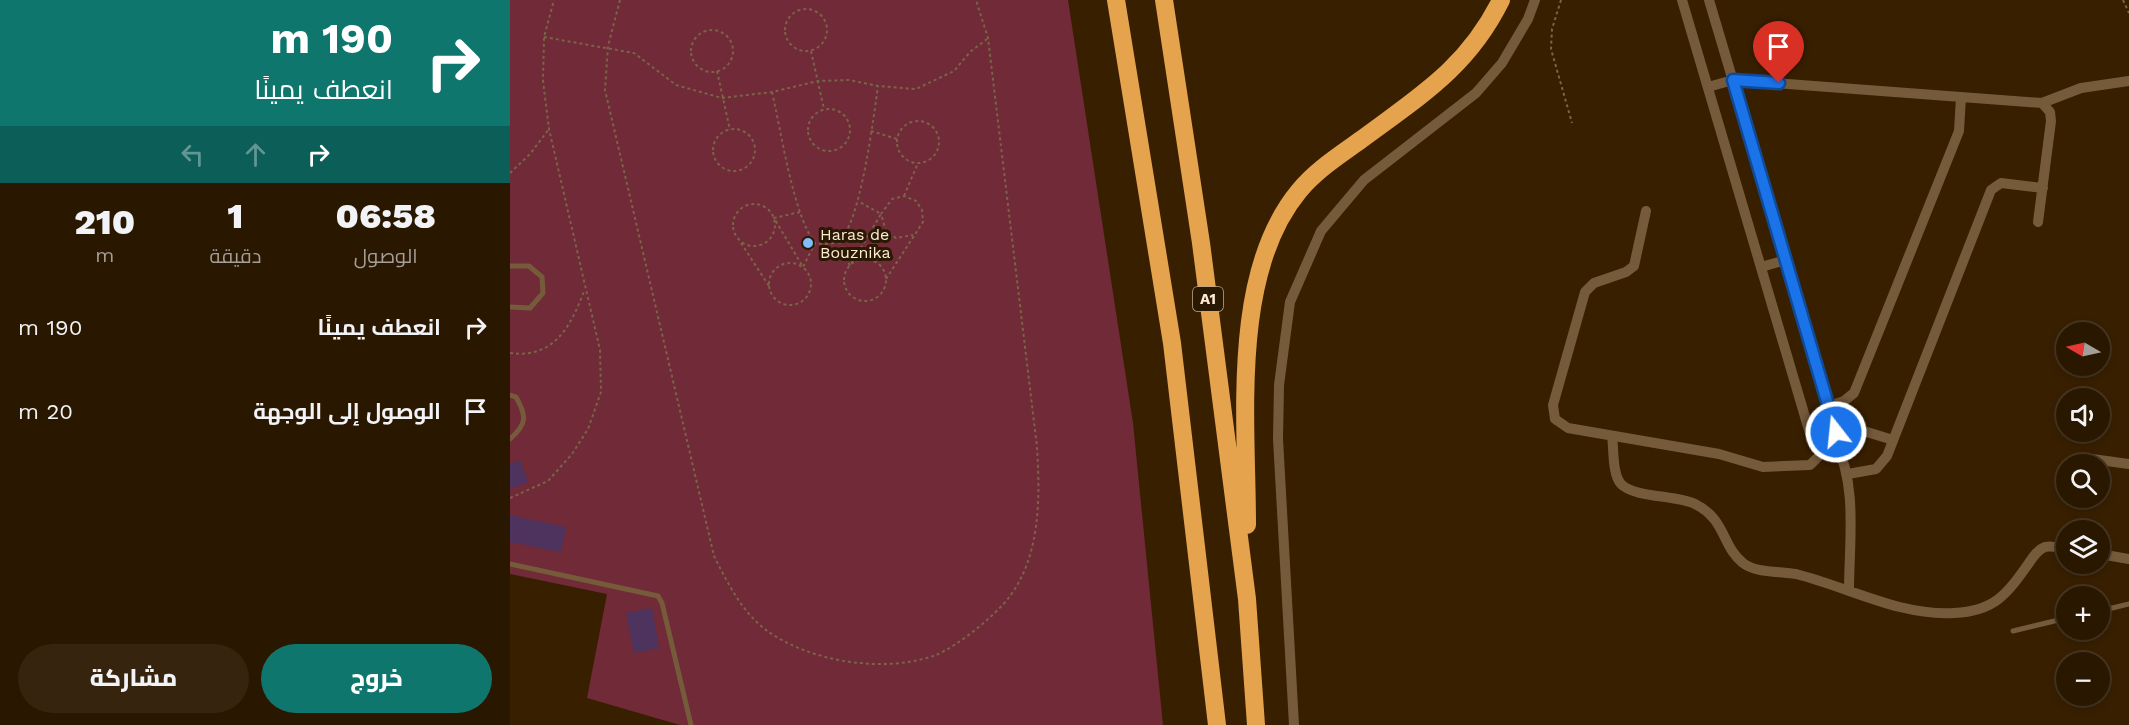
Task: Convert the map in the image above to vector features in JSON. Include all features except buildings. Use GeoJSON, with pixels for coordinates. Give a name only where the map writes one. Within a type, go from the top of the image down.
{"type":"FeatureCollection","features":[{"type":"Feature","properties":{"kind":"highway"},"geometry":{"type":"LineString","coordinates":[[1108,0],[1135,113]]}},
{"type":"Feature","properties":{"kind":"highway"},"geometry":{"type":"LineString","coordinates":[[1116,0],[1172,343],[1217,725]]}},
{"type":"Feature","properties":{"kind":"highway","name":"A1"},"geometry":{"type":"LineString","coordinates":[[1164,0],[1202,243],[1247,599],[1256,725]]}},
{"type":"Feature","properties":{"kind":"highway"},"geometry":{"type":"LineString","coordinates":[[1247,599],[1249,337],[1255,281],[1266,247],[1281,217],[1299,190],[1323,167],[1447,75],[1487,28],[1501,0]]}},
{"type":"Feature","properties":{"kind":"street"},"geometry":{"type":"LineString","coordinates":[[1294,725],[1278,439],[1279,385],[1290,302],[1321,231],[1364,180],[1476,93],[1502,63],[1528,19],[1535,0]]}},
{"type":"Feature","properties":{"kind":"street"},"geometry":{"type":"LineString","coordinates":[[1682,0],[1811,437],[1820,447],[1829,447],[1836,441]]}},
{"type":"Feature","properties":{"kind":"street"},"geometry":{"type":"LineString","coordinates":[[1709,0],[1836,428],[1836,441],[1848,474],[1848,591]]}},
{"type":"Feature","properties":{"kind":"street"},"geometry":{"type":"LineString","coordinates":[[1708,87],[1733,80],[2042,103],[2081,88],[2129,81]]}},
{"type":"Feature","properties":{"kind":"street"},"geometry":{"type":"LineString","coordinates":[[1829,406],[1844,402],[1854,393],[1959,131],[1961,97]]}},
{"type":"Feature","properties":{"kind":"street"},"geometry":{"type":"LineString","coordinates":[[2038,222],[2051,117],[2048,108],[2042,103]]}},
{"type":"Feature","properties":{"kind":"street"},"geometry":{"type":"LineString","coordinates":[[1848,474],[1876,469],[1887,456],[1991,190],[2001,183],[2043,188]]}},
{"type":"Feature","properties":{"kind":"street"},"geometry":{"type":"LineString","coordinates":[[1646,211],[1634,266],[1626,272],[1594,283],[1585,292],[1553,405],[1555,419],[1563,427],[1719,454],[1771,468],[1810,465],[1819,456],[1820,447]]}},
{"type":"Feature","properties":{"kind":"street"},"geometry":{"type":"LineString","coordinates":[[1761,267],[1786,260]]}},
{"type":"Feature","properties":{"kind":"street"},"geometry":{"type":"LineString","coordinates":[[1836,428],[1854,428],[1893,440]]}},
{"type":"Feature","properties":{"kind":"street"},"geometry":{"type":"LineString","coordinates":[[1612,436],[1617,475],[1624,487],[1688,501],[1703,508],[1716,520],[1736,555],[1747,566],[1795,574],[1903,608],[1929,613],[1955,613],[1982,609],[1998,601],[2010,590],[2041,549],[2050,546],[2056,547]]}},
{"type":"Feature","properties":{"kind":"street"},"geometry":{"type":"LineString","coordinates":[[2110,462],[2129,464]]}},
{"type":"Feature","properties":{"kind":"street"},"geometry":{"type":"LineString","coordinates":[[2110,556],[2129,559]]}},
{"type":"Feature","properties":{"kind":"lane"},"geometry":{"type":"LineString","coordinates":[[510,266],[529,266],[542,278],[543,293],[530,308],[510,307]]}},
{"type":"Feature","properties":{"kind":"lane"},"geometry":{"type":"LineString","coordinates":[[510,395],[516,397],[525,412],[521,429],[510,439]]}},
{"type":"Feature","properties":{"kind":"lane"},"geometry":{"type":"LineString","coordinates":[[510,564],[658,596],[662,603],[691,725]]}},
{"type":"Feature","properties":{"kind":"lane"},"geometry":{"type":"LineString","coordinates":[[2110,609],[2129,604]]}},
{"type":"Feature","properties":{"kind":"lane"},"geometry":{"type":"LineString","coordinates":[[2013,631],[2056,621]]}},
{"type":"Feature","properties":{"kind":"path"},"geometry":{"type":"LineString","coordinates":[[510,498],[548,481],[572,454],[588,429],[601,392],[600,350],[549,129],[543,81],[544,37],[554,0]]}},
{"type":"Feature","properties":{"kind":"path"},"geometry":{"type":"LineString","coordinates":[[620,0],[608,46],[605,90],[714,556],[731,589],[764,628],[799,650],[839,660],[888,663],[936,654],[976,629],[1010,596],[1030,557],[1040,492],[1037,447],[988,38],[976,0]]}},
{"type":"Feature","properties":{"kind":"path"},"geometry":{"type":"LineString","coordinates":[[1561,0],[1552,29],[1551,48],[1572,123]]}},
{"type":"Feature","properties":{"kind":"path"},"geometry":{"type":"LineString","coordinates":[[2123,0],[2129,13]]}},
{"type":"Feature","properties":{"kind":"path"},"geometry":{"type":"LineString","coordinates":[[802,10],[819,14],[827,29],[825,40],[811,51],[794,48],[785,33],[790,16],[802,10]]}},
{"type":"Feature","properties":{"kind":"path"},"geometry":{"type":"LineString","coordinates":[[708,30],[720,31],[732,44],[731,61],[717,71],[700,68],[691,54],[697,36],[708,30]]}},
{"type":"Feature","properties":{"kind":"path"},"geometry":{"type":"LineString","coordinates":[[544,37],[608,46],[634,53],[676,86],[722,98],[772,92],[818,81],[849,80],[878,86],[916,88],[954,71],[970,52],[988,38]]}},
{"type":"Feature","properties":{"kind":"path"},"geometry":{"type":"LineString","coordinates":[[811,51],[824,109]]}},
{"type":"Feature","properties":{"kind":"path"},"geometry":{"type":"LineString","coordinates":[[717,71],[730,130]]}},
{"type":"Feature","properties":{"kind":"path"},"geometry":{"type":"LineString","coordinates":[[815,243],[839,241],[849,228],[858,201],[878,86]]}},
{"type":"Feature","properties":{"kind":"path"},"geometry":{"type":"LineString","coordinates":[[772,92],[800,212],[808,234],[815,243]]}},
{"type":"Feature","properties":{"kind":"path"},"geometry":{"type":"LineString","coordinates":[[824,109],[842,113],[850,128],[844,144],[834,150],[817,148],[808,133],[813,115],[824,109]]}},
{"type":"Feature","properties":{"kind":"path"},"geometry":{"type":"LineString","coordinates":[[914,121],[926,122],[935,129],[939,140],[937,152],[929,160],[918,163],[902,155],[897,139],[903,127],[914,121]]}},
{"type":"Feature","properties":{"kind":"path"},"geometry":{"type":"LineString","coordinates":[[510,173],[530,154],[549,129]]}},
{"type":"Feature","properties":{"kind":"path"},"geometry":{"type":"LineString","coordinates":[[730,130],[742,131],[754,143],[753,160],[740,171],[722,168],[713,153],[718,136],[730,130]]}},
{"type":"Feature","properties":{"kind":"path"},"geometry":{"type":"LineString","coordinates":[[871,131],[897,139]]}},
{"type":"Feature","properties":{"kind":"path"},"geometry":{"type":"LineString","coordinates":[[904,196],[916,201],[922,210],[923,222],[886,279],[880,295],[870,301],[859,301],[849,294],[844,283],[850,266],[887,203],[904,196],[918,163]]}},
{"type":"Feature","properties":{"kind":"path"},"geometry":{"type":"LineString","coordinates":[[858,201],[881,214]]}},
{"type":"Feature","properties":{"kind":"path"},"geometry":{"type":"LineString","coordinates":[[762,205],[774,218],[810,277],[810,288],[801,302],[789,305],[778,302],[737,238],[733,222],[743,206],[762,205]]}},
{"type":"Feature","properties":{"kind":"path"},"geometry":{"type":"LineString","coordinates":[[774,218],[800,212]]}},
{"type":"Feature","properties":{"kind":"path"},"geometry":{"type":"LineString","coordinates":[[881,214],[883,226],[891,235],[902,238],[913,236]]}},
{"type":"Feature","properties":{"kind":"path"},"geometry":{"type":"LineString","coordinates":[[737,238],[753,246],[765,243],[774,229],[774,218]]}},
{"type":"Feature","properties":{"kind":"path"},"geometry":{"type":"LineString","coordinates":[[839,241],[850,266]]}},
{"type":"Feature","properties":{"kind":"path"},"geometry":{"type":"LineString","coordinates":[[803,267],[815,243]]}},
{"type":"Feature","properties":{"kind":"path"},"geometry":{"type":"LineString","coordinates":[[850,266],[861,260],[873,261],[882,268],[886,279]]}},
{"type":"Feature","properties":{"kind":"path"},"geometry":{"type":"LineString","coordinates":[[769,286],[771,274],[779,265],[792,262],[803,267]]}},
{"type":"Feature","properties":{"kind":"path"},"geometry":{"type":"LineString","coordinates":[[510,353],[527,355],[553,343],[572,323],[585,288]]}},
{"type":"Feature","properties":{"kind":"shaded area","name":"Haras de Bouznika"},"geometry":{"type":"Polygon","coordinates":[[[510,0],[1068,0],[1133,423],[1163,725],[680,725],[587,698],[607,594],[510,574],[510,0]]]}},
{"type":"Feature","properties":{"kind":"place","name":"Haras de Bouznika"},"geometry":{"type":"Point","coordinates":[808,243]}},
{"type":"Feature","properties":{"kind":"route"},"geometry":{"type":"LineString","coordinates":[[1779,83],[1733,80],[1836,432]]}}]}
